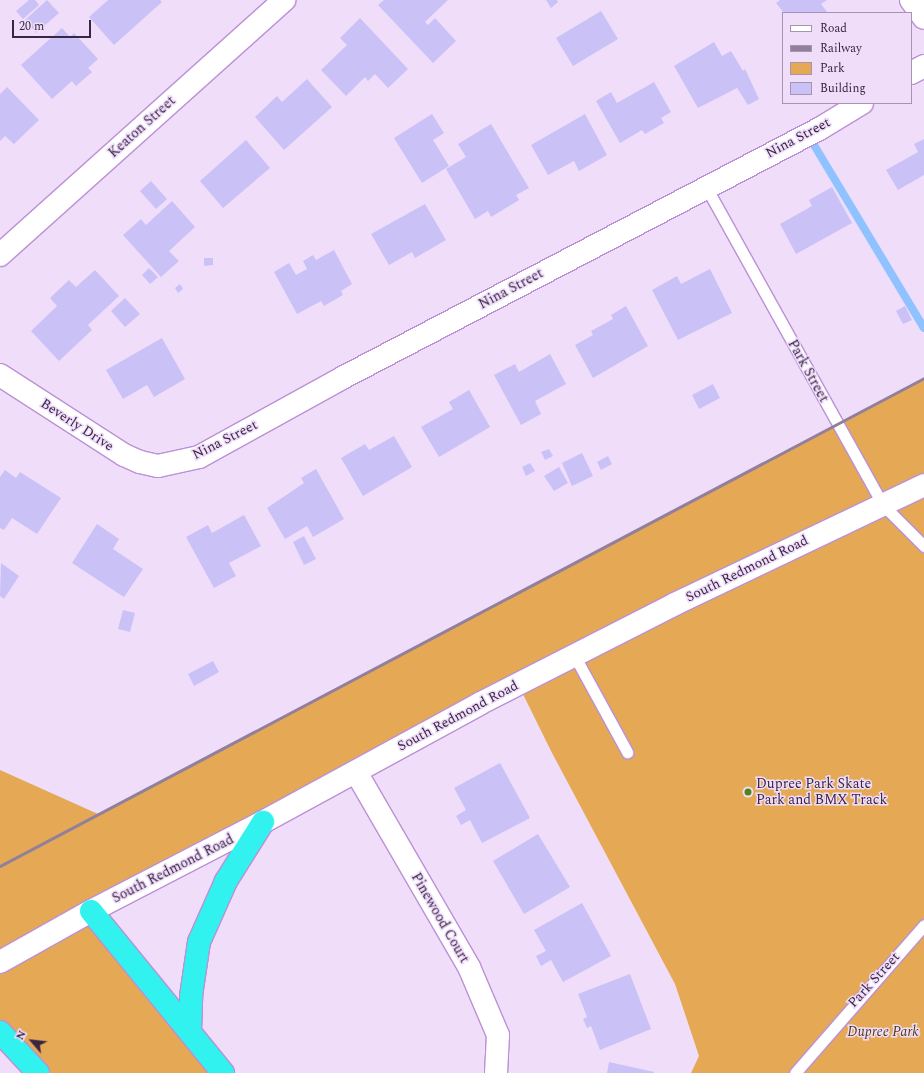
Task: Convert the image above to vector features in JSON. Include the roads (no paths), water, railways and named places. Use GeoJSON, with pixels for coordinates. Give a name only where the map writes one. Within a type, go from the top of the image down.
{"type":"FeatureCollection","features":[{"type":"Feature","properties":{"kind":"highway"},"geometry":{"type":"LineString","coordinates":[[190,1031],[191,996],[199,942],[226,881],[263,822]]}},
{"type":"Feature","properties":{"kind":"highway"},"geometry":{"type":"LineString","coordinates":[[91,911],[223,1073]]}},
{"type":"Feature","properties":{"kind":"highway"},"geometry":{"type":"LineString","coordinates":[[0,1032],[34,1069]]}},
{"type":"Feature","properties":{"kind":"street","name":"Keaton Street"},"geometry":{"type":"LineString","coordinates":[[0,255],[284,0]]}},
{"type":"Feature","properties":{"kind":"street"},"geometry":{"type":"LineString","coordinates":[[911,0],[924,18]]}},
{"type":"Feature","properties":{"kind":"street"},"geometry":{"type":"LineString","coordinates":[[912,72],[924,66]]}},
{"type":"Feature","properties":{"kind":"street","name":"Nina Street"},"geometry":{"type":"LineString","coordinates":[[158,466],[199,457],[344,377],[706,186],[820,128],[860,104]]}},
{"type":"Feature","properties":{"kind":"street","name":"Beverly Drive"},"geometry":{"type":"LineString","coordinates":[[0,375],[124,455],[140,462],[158,466]]}},
{"type":"Feature","properties":{"kind":"street","name":"South Redmond Road"},"geometry":{"type":"LineString","coordinates":[[0,962],[91,911],[263,822],[479,704],[574,655],[924,485]]}},
{"type":"Feature","properties":{"kind":"street","name":"Pinewood Court"},"geometry":{"type":"LineString","coordinates":[[356,772],[469,967],[498,1035],[496,1073]]}},
{"type":"Feature","properties":{"kind":"lane","name":"Park Street"},"geometry":{"type":"LineString","coordinates":[[706,186],[883,505],[924,546]]}},
{"type":"Feature","properties":{"kind":"lane"},"geometry":{"type":"LineString","coordinates":[[574,655],[627,752]]}},
{"type":"Feature","properties":{"kind":"lane","name":"Park Street"},"geometry":{"type":"LineString","coordinates":[[795,1073],[924,925]]}},
{"type":"Feature","properties":{"kind":"waterway"},"geometry":{"type":"LineString","coordinates":[[808,135],[924,328]]}},
{"type":"Feature","properties":{"kind":"railway"},"geometry":{"type":"LineString","coordinates":[[0,866],[924,378]]}},
{"type":"Feature","properties":{"kind":"place","name":"Dupree Park Skate Park and BMX Track"},"geometry":{"type":"Point","coordinates":[748,792]}},
{"type":"Feature","properties":{"kind":"park label","name":"Dupree Park"},"geometry":{"type":"Point","coordinates":[883,1032]}}]}
